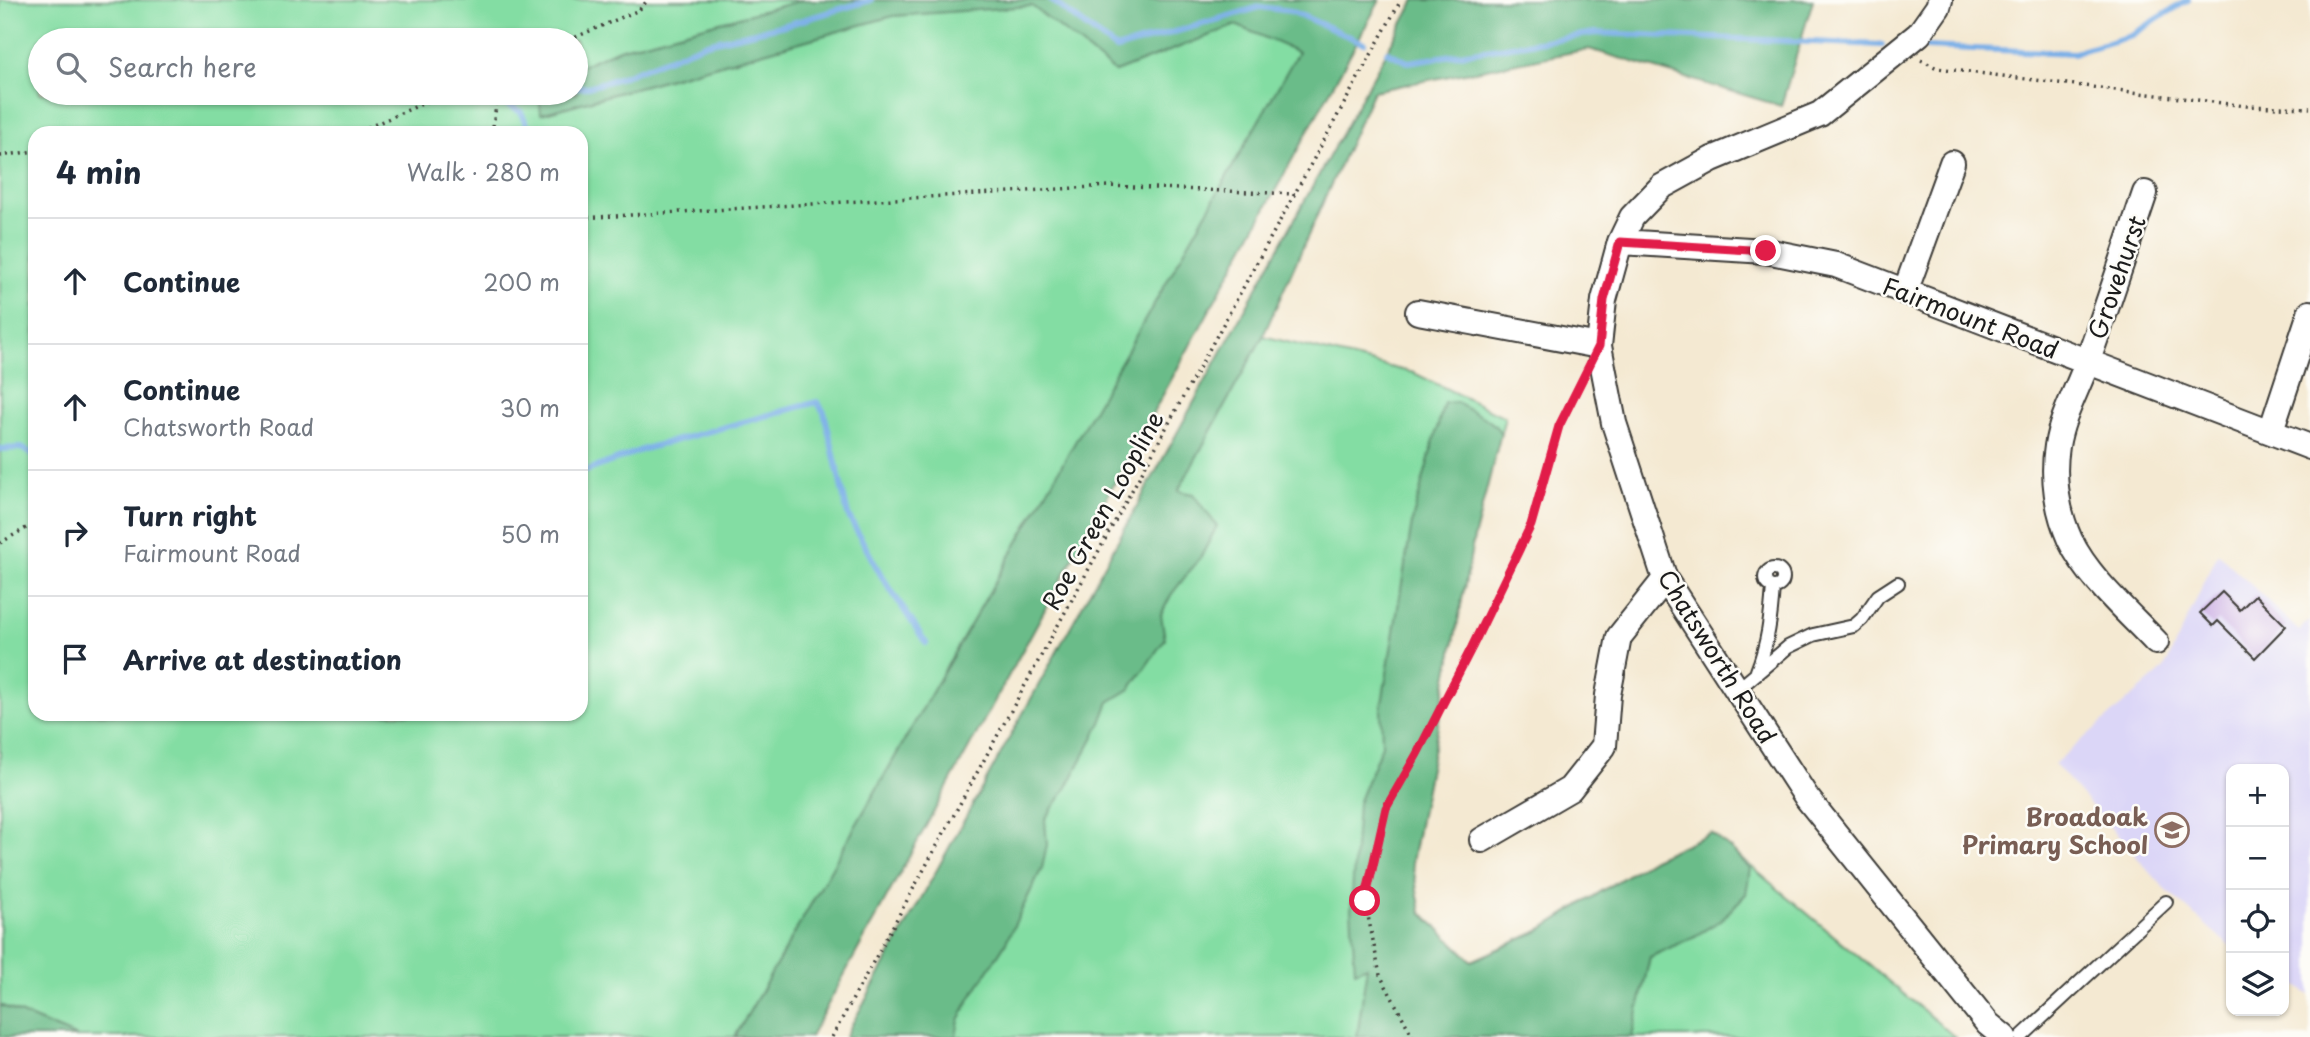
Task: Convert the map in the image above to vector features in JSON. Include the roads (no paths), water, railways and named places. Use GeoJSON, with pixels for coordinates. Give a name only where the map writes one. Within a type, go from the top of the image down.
{"type":"FeatureCollection","features":[{"type":"Feature","properties":{"kind":"street","name":"Chatsworth Road"},"geometry":{"type":"LineString","coordinates":[[1940,0],[1919,34],[1820,114],[1712,159],[1661,187],[1632,217],[1620,242],[1604,300],[1599,346],[1614,423],[1665,579],[1747,682],[1807,798],[1988,1024],[2004,1037]]}},
{"type":"Feature","properties":{"kind":"street"},"geometry":{"type":"LineString","coordinates":[[1905,292],[1952,163]]}},
{"type":"Feature","properties":{"kind":"street","name":"Grovehurst"},"geometry":{"type":"LineString","coordinates":[[2145,193],[2088,362],[2063,421],[2057,447],[2056,479],[2059,509],[2071,541],[2089,570],[2156,642]]}},
{"type":"Feature","properties":{"kind":"street","name":"Fairmount Road"},"geometry":{"type":"LineString","coordinates":[[1620,242],[1766,251],[1836,265],[2310,447]]}},
{"type":"Feature","properties":{"kind":"street"},"geometry":{"type":"LineString","coordinates":[[1418,312],[1599,346]]}},
{"type":"Feature","properties":{"kind":"street"},"geometry":{"type":"LineString","coordinates":[[2271,431],[2310,313]]}},
{"type":"Feature","properties":{"kind":"street"},"geometry":{"type":"LineString","coordinates":[[1482,840],[1570,789],[1604,746],[1608,695],[1619,637],[1665,579]]}},
{"type":"Feature","properties":{"kind":"lane"},"geometry":{"type":"LineString","coordinates":[[1747,682],[1788,647],[1814,635],[1854,626],[1862,620],[1878,596],[1898,583]]}},
{"type":"Feature","properties":{"kind":"lane"},"geometry":{"type":"LineString","coordinates":[[1747,682],[1765,651],[1770,629],[1773,586]]}},
{"type":"Feature","properties":{"kind":"lane"},"geometry":{"type":"LineString","coordinates":[[2021,1037],[2166,902]]}},
{"type":"Feature","properties":{"kind":"waterway"},"geometry":{"type":"LineString","coordinates":[[588,87],[619,78],[707,43],[789,24],[871,0]]}},
{"type":"Feature","properties":{"kind":"waterway"},"geometry":{"type":"LineString","coordinates":[[1051,0],[1116,49],[1260,7],[1291,11],[1364,43]]}},
{"type":"Feature","properties":{"kind":"waterway"},"geometry":{"type":"LineString","coordinates":[[1926,47],[2074,53],[2130,36],[2188,0]]}},
{"type":"Feature","properties":{"kind":"waterway"},"geometry":{"type":"LineString","coordinates":[[1387,52],[1408,62],[1595,33],[1882,45]]}},
{"type":"Feature","properties":{"kind":"waterway"},"geometry":{"type":"LineString","coordinates":[[508,105],[521,112],[528,126]]}},
{"type":"Feature","properties":{"kind":"waterway"},"geometry":{"type":"LineString","coordinates":[[588,470],[644,449],[817,402],[824,412],[848,515],[881,575],[926,643]]}},
{"type":"Feature","properties":{"kind":"waterway"},"geometry":{"type":"LineString","coordinates":[[0,449],[21,448],[28,452]]}},
{"type":"Feature","properties":{"kind":"place","name":"Broadoak Primary School"},"geometry":{"type":"Point","coordinates":[2172,830]}}]}
